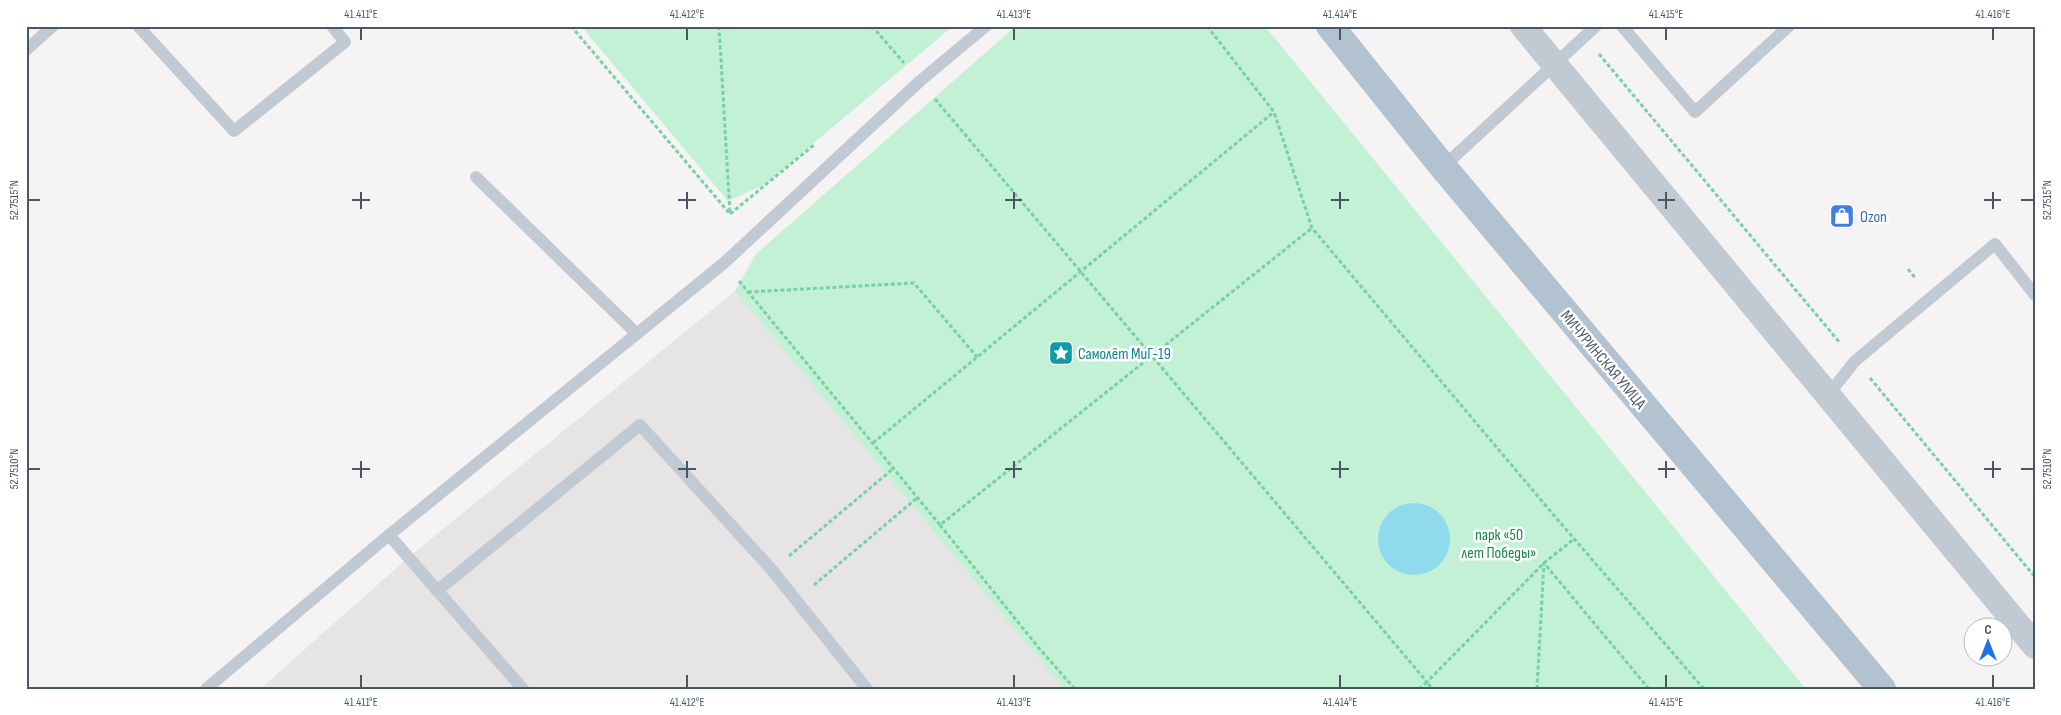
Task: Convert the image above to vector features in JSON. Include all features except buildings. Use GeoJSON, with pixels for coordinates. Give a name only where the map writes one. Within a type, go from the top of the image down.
{"type":"FeatureCollection","features":[{"type":"Feature","properties":{"kind":"main road","name":"МИЧУРИНСКАЯ УЛИЦА"},"geometry":{"type":"LineString","coordinates":[[1330,26],[1443,167],[1882,689]]}},
{"type":"Feature","properties":{"kind":"street"},"geometry":{"type":"LineString","coordinates":[[1523,26],[2035,646]]}},
{"type":"Feature","properties":{"kind":"lane"},"geometry":{"type":"LineString","coordinates":[[26,50],[52,26]]}},
{"type":"Feature","properties":{"kind":"lane"},"geometry":{"type":"LineString","coordinates":[[138,26],[234,132],[346,42],[332,26]]}},
{"type":"Feature","properties":{"kind":"lane"},"geometry":{"type":"LineString","coordinates":[[206,689],[389,536],[724,263],[920,82],[986,26]]}},
{"type":"Feature","properties":{"kind":"lane"},"geometry":{"type":"LineString","coordinates":[[1443,167],[1596,26]]}},
{"type":"Feature","properties":{"kind":"lane"},"geometry":{"type":"LineString","coordinates":[[1622,26],[1695,112],[1789,26]]}},
{"type":"Feature","properties":{"kind":"lane"},"geometry":{"type":"LineString","coordinates":[[476,177],[637,334]]}},
{"type":"Feature","properties":{"kind":"lane"},"geometry":{"type":"LineString","coordinates":[[1828,395],[1855,361],[1995,244],[2035,295]]}},
{"type":"Feature","properties":{"kind":"lane"},"geometry":{"type":"LineString","coordinates":[[436,591],[640,425],[772,570],[867,689]]}},
{"type":"Feature","properties":{"kind":"lane"},"geometry":{"type":"LineString","coordinates":[[389,536],[523,689]]}},
{"type":"Feature","properties":{"kind":"path"},"geometry":{"type":"LineString","coordinates":[[571,26],[730,214]]}},
{"type":"Feature","properties":{"kind":"path"},"geometry":{"type":"LineString","coordinates":[[718,26],[730,214]]}},
{"type":"Feature","properties":{"kind":"path"},"geometry":{"type":"LineString","coordinates":[[872,26],[1082,272],[1432,689]]}},
{"type":"Feature","properties":{"kind":"path"},"geometry":{"type":"LineString","coordinates":[[1207,26],[1274,112],[1312,228],[1574,539],[1704,689]]}},
{"type":"Feature","properties":{"kind":"path"},"geometry":{"type":"LineString","coordinates":[[1585,37],[2035,577]]}},
{"type":"Feature","properties":{"kind":"path"},"geometry":{"type":"LineString","coordinates":[[872,444],[1274,112]]}},
{"type":"Feature","properties":{"kind":"path"},"geometry":{"type":"LineString","coordinates":[[730,214],[819,141]]}},
{"type":"Feature","properties":{"kind":"path"},"geometry":{"type":"LineString","coordinates":[[940,525],[1153,357],[1312,228]]}},
{"type":"Feature","properties":{"kind":"path"},"geometry":{"type":"LineString","coordinates":[[724,263],[872,444],[894,468],[1038,647],[1075,689]]}},
{"type":"Feature","properties":{"kind":"path"},"geometry":{"type":"LineString","coordinates":[[748,292],[914,283],[977,357]]}},
{"type":"Feature","properties":{"kind":"path"},"geometry":{"type":"LineString","coordinates":[[772,570],[894,468]]}},
{"type":"Feature","properties":{"kind":"path"},"geometry":{"type":"LineString","coordinates":[[796,600],[917,498]]}},
{"type":"Feature","properties":{"kind":"path"},"geometry":{"type":"LineString","coordinates":[[1419,689],[1544,563],[1574,539]]}},
{"type":"Feature","properties":{"kind":"path"},"geometry":{"type":"LineString","coordinates":[[1537,689],[1544,563]]}},
{"type":"Feature","properties":{"kind":"path"},"geometry":{"type":"LineString","coordinates":[[1544,563],[1649,689]]}},
{"type":"Feature","properties":{"kind":"shaded area"},"geometry":{"type":"Polygon","coordinates":[[[735,291],[1064,689],[260,689],[409,557],[735,291]]]}},
{"type":"Feature","properties":{"kind":"green space"},"geometry":{"type":"Polygon","coordinates":[[[581,26],[953,26],[764,185],[728,201],[581,26]]]}},
{"type":"Feature","properties":{"kind":"green space","name":"парк «50 лет Победы»"},"geometry":{"type":"Polygon","coordinates":[[[1016,26],[1265,26],[1806,689],[1064,689],[735,291],[756,254],[1016,26]]]}},
{"type":"Feature","properties":{"kind":"water"},"geometry":{"type":"Polygon","coordinates":[[[1414,503],[1434,509],[1444,519],[1450,539],[1444,559],[1434,569],[1414,575],[1394,569],[1384,559],[1378,539],[1384,519],[1394,509],[1414,503]]]}},
{"type":"Feature","properties":{"kind":"place","name":"Ozon"},"geometry":{"type":"Point","coordinates":[1842,216]}},
{"type":"Feature","properties":{"kind":"place","name":"Самолёт МиГ-19"},"geometry":{"type":"Point","coordinates":[1061,353]}}]}
